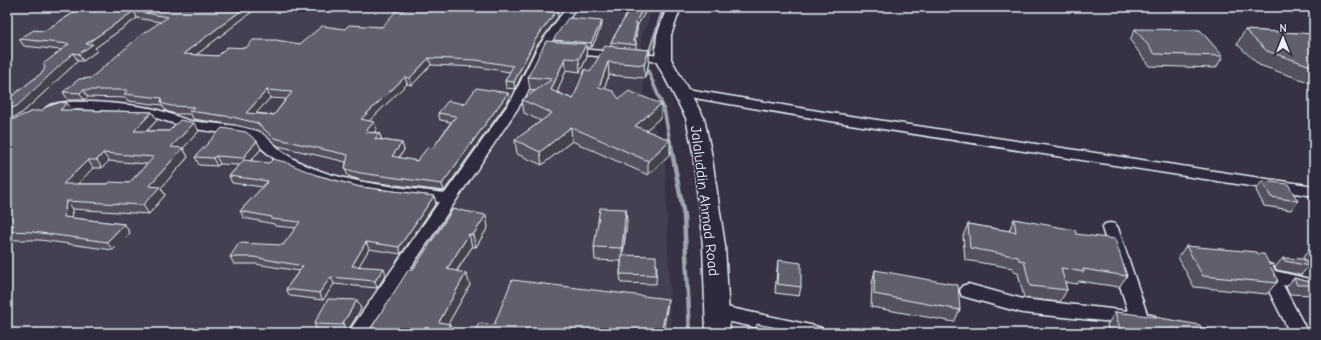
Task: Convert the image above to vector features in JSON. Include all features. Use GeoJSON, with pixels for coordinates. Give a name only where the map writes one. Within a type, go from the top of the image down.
{"type":"FeatureCollection","features":[{"type":"Feature","properties":{"kind":"street"},"geometry":{"type":"LineString","coordinates":[[357,333],[518,99],[543,48],[572,7]]}},
{"type":"Feature","properties":{"kind":"street"},"geometry":{"type":"LineString","coordinates":[[543,48],[663,59],[664,35],[674,7]]}},
{"type":"Feature","properties":{"kind":"street","name":"Jalaluddin Ahmad Road"},"geometry":{"type":"LineString","coordinates":[[663,59],[695,118],[702,152],[714,246],[718,333]]}},
{"type":"Feature","properties":{"kind":"street"},"geometry":{"type":"LineString","coordinates":[[681,92],[824,116],[1314,192]]}},
{"type":"Feature","properties":{"kind":"street"},"geometry":{"type":"LineString","coordinates":[[37,112],[65,105],[98,106],[152,112],[188,124],[255,135],[279,156],[295,165],[324,177],[363,187],[450,199]]}},
{"type":"Feature","properties":{"kind":"street"},"geometry":{"type":"LineString","coordinates":[[1110,228],[1140,320]]}},
{"type":"Feature","properties":{"kind":"street"},"geometry":{"type":"LineString","coordinates":[[1260,256],[1299,333]]}},
{"type":"Feature","properties":{"kind":"street"},"geometry":{"type":"LineString","coordinates":[[1270,276],[1314,286]]}},
{"type":"Feature","properties":{"kind":"street"},"geometry":{"type":"LineString","coordinates":[[968,292],[1023,306],[1140,320],[1161,324]]}},
{"type":"Feature","properties":{"kind":"street"},"geometry":{"type":"LineString","coordinates":[[717,312],[814,333]]}},
{"type":"Feature","properties":{"kind":"shaded area"},"geometry":{"type":"Polygon","coordinates":[[[7,7],[654,7],[641,38],[644,94],[665,159],[671,333],[7,333],[7,7]]]}},
{"type":"Feature","properties":{"kind":"building"},"geometry":{"type":"Polygon","coordinates":[[[83,7],[246,7],[183,54],[218,56],[227,47],[246,48],[253,40],[276,40],[300,44],[322,26],[345,29],[349,25],[382,27],[396,11],[403,11],[406,7],[547,7],[545,10],[557,10],[535,40],[514,82],[505,81],[513,66],[476,60],[429,58],[410,78],[405,77],[361,119],[374,122],[365,132],[379,133],[375,139],[402,143],[392,156],[417,161],[428,147],[433,148],[456,116],[438,113],[448,101],[465,104],[476,88],[508,93],[442,184],[360,173],[345,169],[348,155],[274,138],[257,123],[232,117],[189,111],[194,107],[171,106],[161,103],[162,98],[124,94],[128,90],[83,90],[80,93],[63,92],[79,79],[91,78],[141,35],[168,17],[134,11],[86,44],[93,44],[79,54],[73,53],[17,106],[7,110],[7,100],[43,72],[45,67],[43,64],[69,44],[19,39],[34,30],[44,31],[83,7]],[[267,90],[246,113],[274,115],[292,92],[267,90]]]}},
{"type":"Feature","properties":{"kind":"building"},"geometry":{"type":"Polygon","coordinates":[[[631,7],[644,7],[635,23],[637,23],[633,41],[636,41],[636,45],[611,42],[631,7]]]}},
{"type":"Feature","properties":{"kind":"building"},"geometry":{"type":"Polygon","coordinates":[[[568,18],[602,21],[591,43],[553,40],[568,18]]]}},
{"type":"Feature","properties":{"kind":"building"},"geometry":{"type":"Polygon","coordinates":[[[1135,29],[1200,30],[1223,56],[1155,54],[1135,29]]]}},
{"type":"Feature","properties":{"kind":"building"},"geometry":{"type":"Polygon","coordinates":[[[1245,30],[1314,34],[1314,67],[1267,51],[1245,30]]]}},
{"type":"Feature","properties":{"kind":"building"},"geometry":{"type":"Polygon","coordinates":[[[546,41],[586,44],[579,59],[565,58],[551,90],[573,99],[585,69],[590,72],[605,46],[649,50],[644,65],[608,62],[599,87],[613,91],[619,99],[629,91],[661,104],[635,126],[670,140],[648,161],[571,127],[540,152],[515,140],[552,113],[522,100],[552,79],[528,77],[546,41]]]}},
{"type":"Feature","properties":{"kind":"building"},"geometry":{"type":"Polygon","coordinates":[[[61,102],[67,103],[60,110],[152,112],[134,131],[169,131],[180,120],[194,123],[171,147],[183,148],[149,186],[160,187],[143,205],[66,201],[64,217],[124,224],[107,242],[33,232],[8,231],[14,225],[7,225],[7,122],[33,111],[41,111],[46,107],[61,102]],[[103,153],[97,160],[88,160],[63,184],[108,184],[110,182],[129,183],[154,157],[103,153]]]}},
{"type":"Feature","properties":{"kind":"building"},"geometry":{"type":"Polygon","coordinates":[[[222,128],[246,132],[257,141],[243,158],[216,156],[213,158],[195,157],[222,128]]]}},
{"type":"Feature","properties":{"kind":"building"},"geometry":{"type":"Polygon","coordinates":[[[273,159],[285,162],[316,175],[360,187],[434,196],[399,247],[366,242],[352,266],[384,268],[375,281],[331,277],[319,293],[286,289],[303,266],[253,257],[230,257],[239,243],[283,245],[300,222],[271,219],[272,217],[240,211],[268,181],[229,176],[244,160],[269,163],[273,159]]]}},
{"type":"Feature","properties":{"kind":"building"},"geometry":{"type":"Polygon","coordinates":[[[1262,181],[1288,184],[1298,201],[1271,197],[1262,181]]]}},
{"type":"Feature","properties":{"kind":"building"},"geometry":{"type":"Polygon","coordinates":[[[600,208],[626,209],[622,248],[594,247],[600,208]]]}},
{"type":"Feature","properties":{"kind":"building"},"geometry":{"type":"Polygon","coordinates":[[[453,209],[486,215],[473,235],[469,234],[447,269],[466,273],[439,322],[450,324],[445,333],[368,333],[409,269],[412,271],[453,209]]]}},
{"type":"Feature","properties":{"kind":"building"},"geometry":{"type":"Polygon","coordinates":[[[1014,219],[1075,230],[1076,234],[1115,239],[1127,276],[1083,269],[1084,272],[1061,268],[1067,290],[1030,286],[1024,261],[1019,260],[1018,257],[970,248],[968,224],[1016,232],[1014,219]]]}},
{"type":"Feature","properties":{"kind":"building"},"geometry":{"type":"Polygon","coordinates":[[[1186,246],[1257,252],[1258,254],[1264,254],[1278,281],[1276,281],[1277,283],[1203,276],[1186,246]]]}},
{"type":"Feature","properties":{"kind":"building"},"geometry":{"type":"Polygon","coordinates":[[[622,255],[656,256],[656,275],[620,274],[622,255]]]}},
{"type":"Feature","properties":{"kind":"building"},"geometry":{"type":"Polygon","coordinates":[[[1283,258],[1303,259],[1309,266],[1285,261],[1283,258]]]}},
{"type":"Feature","properties":{"kind":"building"},"geometry":{"type":"Polygon","coordinates":[[[778,260],[801,263],[801,287],[777,284],[778,260]]]}},
{"type":"Feature","properties":{"kind":"building"},"geometry":{"type":"Polygon","coordinates":[[[875,270],[958,285],[960,310],[874,294],[875,270]]]}},
{"type":"Feature","properties":{"kind":"building"},"geometry":{"type":"Polygon","coordinates":[[[1294,278],[1314,283],[1314,285],[1297,285],[1294,278]]]}},
{"type":"Feature","properties":{"kind":"building"},"geometry":{"type":"Polygon","coordinates":[[[512,280],[668,299],[661,333],[474,333],[479,323],[494,325],[512,280]]]}},
{"type":"Feature","properties":{"kind":"building"},"geometry":{"type":"Polygon","coordinates":[[[328,299],[357,300],[343,325],[314,324],[328,299]]]}},
{"type":"Feature","properties":{"kind":"building"},"geometry":{"type":"Polygon","coordinates":[[[1115,312],[1200,325],[1201,328],[1229,333],[1139,333],[1120,329],[1115,312]]]}},
{"type":"Feature","properties":{"kind":"building"},"geometry":{"type":"Polygon","coordinates":[[[757,324],[787,330],[787,333],[755,333],[757,324]]]}},
{"type":"Feature","properties":{"kind":"waterway"},"geometry":{"type":"LineString","coordinates":[[648,56],[664,7]]}},
{"type":"Feature","properties":{"kind":"waterway"},"geometry":{"type":"LineString","coordinates":[[646,66],[664,109],[671,147]]}},
{"type":"Feature","properties":{"kind":"waterway"},"geometry":{"type":"LineString","coordinates":[[671,146],[684,216],[690,333]]}}]}
